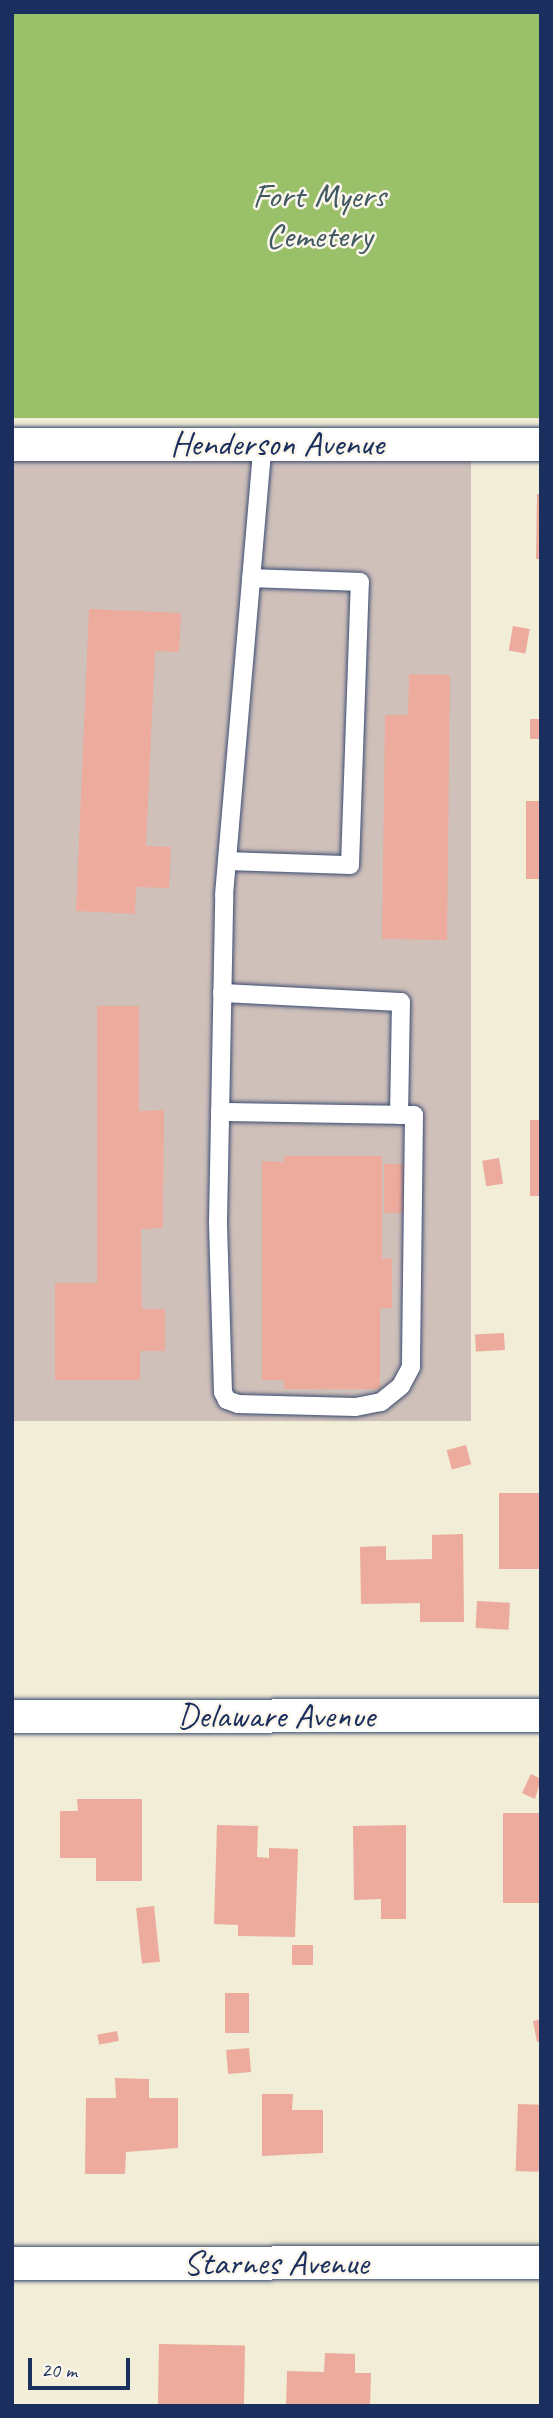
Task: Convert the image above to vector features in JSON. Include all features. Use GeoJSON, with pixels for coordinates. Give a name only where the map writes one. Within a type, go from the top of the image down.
{"type":"FeatureCollection","features":[{"type":"Feature","properties":{"kind":"street","name":"Henderson Avenue"},"geometry":{"type":"LineString","coordinates":[[12,444],[541,444]]}},
{"type":"Feature","properties":{"kind":"street","name":"Delaware Avenue"},"geometry":{"type":"LineString","coordinates":[[12,1716],[541,1715]]}},
{"type":"Feature","properties":{"kind":"street","name":"Starnes Avenue"},"geometry":{"type":"LineString","coordinates":[[12,2263],[541,2262]]}},
{"type":"Feature","properties":{"kind":"lane"},"geometry":{"type":"LineString","coordinates":[[220,1112],[414,1115],[411,1367],[401,1386],[381,1402],[355,1407],[238,1404],[227,1400],[223,1392],[220,1112],[227,861],[263,444]]}},
{"type":"Feature","properties":{"kind":"lane"},"geometry":{"type":"LineString","coordinates":[[227,861],[350,865],[360,582],[251,579]]}},
{"type":"Feature","properties":{"kind":"lane"},"geometry":{"type":"LineString","coordinates":[[222,993],[401,1002],[399,1115]]}},
{"type":"Feature","properties":{"kind":"shaded area"},"geometry":{"type":"Polygon","coordinates":[[[12,444],[471,444],[471,1421],[12,1421],[12,444]]]}},
{"type":"Feature","properties":{"kind":"green space","name":"Fort Myers Cemetery"},"geometry":{"type":"Polygon","coordinates":[[[12,12],[541,12],[541,418],[12,418],[12,12]]]}},
{"type":"Feature","properties":{"kind":"building"},"geometry":{"type":"Polygon","coordinates":[[[537,494],[541,494],[541,559],[536,559],[537,494]]]}},
{"type":"Feature","properties":{"kind":"building"},"geometry":{"type":"Polygon","coordinates":[[[89,609],[181,613],[179,652],[155,651],[146,846],[171,847],[169,888],[136,887],[135,914],[76,911],[89,609]]]}},
{"type":"Feature","properties":{"kind":"building"},"geometry":{"type":"Polygon","coordinates":[[[513,626],[530,629],[525,654],[509,651],[513,626]]]}},
{"type":"Feature","properties":{"kind":"building"},"geometry":{"type":"Polygon","coordinates":[[[409,674],[450,675],[447,940],[382,939],[385,715],[408,715],[409,674]]]}},
{"type":"Feature","properties":{"kind":"building"},"geometry":{"type":"Polygon","coordinates":[[[530,719],[541,719],[541,739],[530,739],[530,719]]]}},
{"type":"Feature","properties":{"kind":"building"},"geometry":{"type":"Polygon","coordinates":[[[526,801],[541,801],[541,879],[526,879],[526,801]]]}},
{"type":"Feature","properties":{"kind":"building"},"geometry":{"type":"Polygon","coordinates":[[[97,1006],[139,1006],[139,1111],[164,1110],[163,1228],[141,1229],[142,1309],[165,1309],[165,1351],[140,1351],[140,1380],[55,1380],[55,1283],[97,1283],[97,1006]]]}},
{"type":"Feature","properties":{"kind":"building"},"geometry":{"type":"Polygon","coordinates":[[[530,1120],[541,1120],[541,1196],[530,1196],[530,1120]]]}},
{"type":"Feature","properties":{"kind":"building"},"geometry":{"type":"Polygon","coordinates":[[[284,1156],[382,1156],[382,1259],[392,1258],[392,1308],[380,1308],[380,1389],[284,1389],[284,1380],[262,1380],[262,1161],[284,1162],[284,1156]]]}},
{"type":"Feature","properties":{"kind":"building"},"geometry":{"type":"Polygon","coordinates":[[[499,1158],[503,1184],[486,1186],[482,1161],[499,1158]]]}},
{"type":"Feature","properties":{"kind":"building"},"geometry":{"type":"Polygon","coordinates":[[[384,1164],[404,1164],[404,1213],[384,1213],[384,1164]]]}},
{"type":"Feature","properties":{"kind":"building"},"geometry":{"type":"Polygon","coordinates":[[[504,1333],[505,1350],[476,1351],[475,1335],[504,1333]]]}},
{"type":"Feature","properties":{"kind":"building"},"geometry":{"type":"Polygon","coordinates":[[[466,1445],[471,1464],[452,1469],[447,1450],[466,1445]]]}},
{"type":"Feature","properties":{"kind":"building"},"geometry":{"type":"Polygon","coordinates":[[[499,1493],[541,1493],[541,1569],[499,1569],[499,1493]]]}},
{"type":"Feature","properties":{"kind":"building"},"geometry":{"type":"Polygon","coordinates":[[[463,1534],[464,1622],[420,1622],[420,1603],[361,1604],[360,1547],[386,1546],[386,1560],[432,1559],[432,1535],[463,1534]]]}},
{"type":"Feature","properties":{"kind":"building"},"geometry":{"type":"Polygon","coordinates":[[[477,1601],[510,1603],[509,1630],[476,1628],[477,1601]]]}},
{"type":"Feature","properties":{"kind":"building"},"geometry":{"type":"Polygon","coordinates":[[[531,1774],[541,1779],[535,1799],[522,1793],[531,1774]]]}},
{"type":"Feature","properties":{"kind":"building"},"geometry":{"type":"Polygon","coordinates":[[[77,1799],[142,1799],[142,1881],[96,1881],[96,1858],[60,1858],[60,1811],[78,1811],[77,1799]]]}},
{"type":"Feature","properties":{"kind":"building"},"geometry":{"type":"Polygon","coordinates":[[[503,1813],[541,1813],[541,1903],[503,1903],[503,1813]]]}},
{"type":"Feature","properties":{"kind":"building"},"geometry":{"type":"Polygon","coordinates":[[[217,1825],[258,1826],[257,1857],[269,1858],[269,1848],[298,1849],[295,1937],[238,1936],[238,1925],[214,1924],[217,1825]]]}},
{"type":"Feature","properties":{"kind":"building"},"geometry":{"type":"Polygon","coordinates":[[[406,1825],[406,1919],[381,1919],[381,1899],[354,1900],[353,1826],[406,1825]]]}},
{"type":"Feature","properties":{"kind":"building"},"geometry":{"type":"Polygon","coordinates":[[[154,1906],[160,1962],[142,1964],[136,1908],[154,1906]]]}},
{"type":"Feature","properties":{"kind":"building"},"geometry":{"type":"Polygon","coordinates":[[[292,1945],[313,1945],[313,1965],[292,1965],[292,1945]]]}},
{"type":"Feature","properties":{"kind":"building"},"geometry":{"type":"Polygon","coordinates":[[[225,1993],[249,1993],[249,2033],[225,2033],[225,1993]]]}},
{"type":"Feature","properties":{"kind":"building"},"geometry":{"type":"Polygon","coordinates":[[[541,2019],[541,2041],[537,2042],[533,2021],[541,2019]]]}},
{"type":"Feature","properties":{"kind":"building"},"geometry":{"type":"Polygon","coordinates":[[[117,2031],[119,2041],[99,2045],[97,2035],[117,2031]]]}},
{"type":"Feature","properties":{"kind":"building"},"geometry":{"type":"Polygon","coordinates":[[[249,2048],[251,2072],[228,2074],[226,2050],[249,2048]]]}},
{"type":"Feature","properties":{"kind":"building"},"geometry":{"type":"Polygon","coordinates":[[[115,2078],[149,2079],[149,2098],[178,2098],[178,2148],[126,2152],[125,2174],[85,2174],[86,2098],[116,2098],[115,2078]]]}},
{"type":"Feature","properties":{"kind":"building"},"geometry":{"type":"Polygon","coordinates":[[[262,2094],[293,2094],[292,2110],[323,2110],[323,2153],[262,2156],[262,2094]]]}},
{"type":"Feature","properties":{"kind":"building"},"geometry":{"type":"Polygon","coordinates":[[[518,2104],[541,2105],[539,2172],[516,2171],[518,2104]]]}},
{"type":"Feature","properties":{"kind":"building"},"geometry":{"type":"Polygon","coordinates":[[[159,2344],[245,2346],[244,2406],[158,2406],[159,2344]]]}},
{"type":"Feature","properties":{"kind":"building"},"geometry":{"type":"Polygon","coordinates":[[[325,2353],[355,2354],[355,2373],[371,2373],[370,2406],[286,2406],[287,2371],[324,2372],[325,2353]]]}}]}
